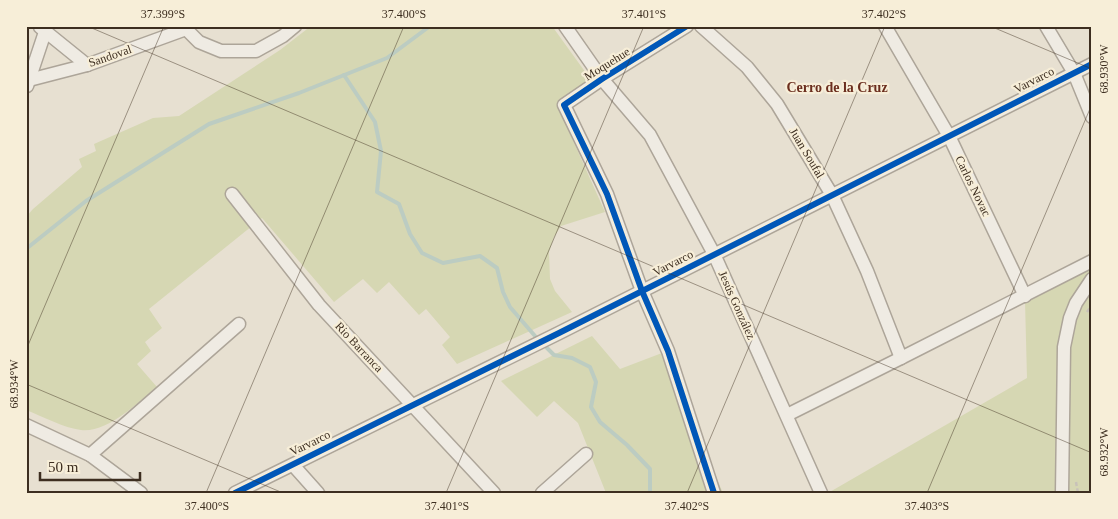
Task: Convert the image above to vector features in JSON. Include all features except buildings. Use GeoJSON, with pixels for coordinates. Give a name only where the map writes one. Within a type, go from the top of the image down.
{"type":"FeatureCollection","features":[{"type":"Feature","properties":{"kind":"street"},"geometry":{"type":"LineString","coordinates":[[187,28],[200,42],[221,51],[256,50],[283,36],[296,26]]}},
{"type":"Feature","properties":{"kind":"street","name":"Jesús González"},"geometry":{"type":"LineString","coordinates":[[565,26],[602,79],[650,135],[714,254],[821,493]]}},
{"type":"Feature","properties":{"kind":"street","name":"Moquehue"},"geometry":{"type":"LineString","coordinates":[[642,291],[607,194],[564,105],[687,26]]}},
{"type":"Feature","properties":{"kind":"street","name":"Juan Soufal"},"geometry":{"type":"LineString","coordinates":[[701,26],[747,67],[777,104],[832,195],[867,271],[901,358]]}},
{"type":"Feature","properties":{"kind":"street","name":"Carlos Novac"},"geometry":{"type":"LineString","coordinates":[[885,26],[948,136],[1025,296]]}},
{"type":"Feature","properties":{"kind":"street"},"geometry":{"type":"LineString","coordinates":[[1046,26],[1074,73],[1092,117]]}},
{"type":"Feature","properties":{"kind":"street"},"geometry":{"type":"LineString","coordinates":[[28,84],[44,28],[87,65]]}},
{"type":"Feature","properties":{"kind":"street","name":"Sandoval"},"geometry":{"type":"LineString","coordinates":[[28,84],[87,65],[187,28]]}},
{"type":"Feature","properties":{"kind":"street","name":"Varvarco"},"geometry":{"type":"LineString","coordinates":[[236,493],[1092,64]]}},
{"type":"Feature","properties":{"kind":"street","name":"Rio Barranca"},"geometry":{"type":"LineString","coordinates":[[232,194],[319,304],[494,493]]}},
{"type":"Feature","properties":{"kind":"street"},"geometry":{"type":"LineString","coordinates":[[787,415],[1092,261]]}},
{"type":"Feature","properties":{"kind":"street"},"geometry":{"type":"LineString","coordinates":[[1062,493],[1064,347],[1070,318],[1076,303],[1092,279]]}},
{"type":"Feature","properties":{"kind":"street"},"geometry":{"type":"LineString","coordinates":[[642,291],[668,351],[714,493]]}},
{"type":"Feature","properties":{"kind":"street"},"geometry":{"type":"LineString","coordinates":[[90,455],[239,324]]}},
{"type":"Feature","properties":{"kind":"street"},"geometry":{"type":"LineString","coordinates":[[26,425],[90,455],[141,493]]}},
{"type":"Feature","properties":{"kind":"street"},"geometry":{"type":"LineString","coordinates":[[542,493],[586,454]]}},
{"type":"Feature","properties":{"kind":"street"},"geometry":{"type":"LineString","coordinates":[[293,465],[318,493]]}},
{"type":"Feature","properties":{"kind":"green space"},"geometry":{"type":"Polygon","coordinates":[[[311,26],[552,26],[591,80],[561,99],[558,107],[605,212],[561,226],[554,237],[549,252],[550,279],[555,291],[572,312],[457,364],[442,345],[450,337],[426,309],[419,315],[389,282],[377,293],[363,279],[334,302],[262,218],[149,309],[162,328],[145,342],[151,351],[137,364],[157,387],[122,416],[101,427],[81,430],[60,424],[26,410],[26,217],[82,167],[79,159],[96,151],[94,144],[153,118],[179,116],[280,50],[311,26]]]}},
{"type":"Feature","properties":{"kind":"green space"},"geometry":{"type":"Polygon","coordinates":[[[1092,265],[1092,493],[828,493],[1027,378],[1025,301],[1092,265]]]}},
{"type":"Feature","properties":{"kind":"green space"},"geometry":{"type":"Polygon","coordinates":[[[592,336],[620,369],[662,353],[723,493],[606,493],[578,423],[554,401],[537,417],[501,381],[592,336]]]}},
{"type":"Feature","properties":{"kind":"waterway"},"geometry":{"type":"LineString","coordinates":[[26,249],[86,201],[209,124],[299,93],[387,58],[430,26]]}},
{"type":"Feature","properties":{"kind":"waterway"},"geometry":{"type":"LineString","coordinates":[[344,75],[375,122],[381,151],[377,192],[399,204],[410,234],[422,253],[443,263],[480,256],[497,268],[503,292],[510,307],[535,336]]}},
{"type":"Feature","properties":{"kind":"waterway"},"geometry":{"type":"LineString","coordinates":[[547,348],[554,355],[572,358],[590,367],[596,382],[591,407],[600,422],[627,445],[650,469],[650,493]]}},
{"type":"Feature","properties":{"kind":"cycle path"},"geometry":{"type":"LineString","coordinates":[[687,26],[564,105],[607,194],[642,291],[668,351],[714,493]]}},
{"type":"Feature","properties":{"kind":"cycle path"},"geometry":{"type":"LineString","coordinates":[[235,493],[559,333],[1092,64]]}},
{"type":"Feature","properties":{"kind":"district","name":"Cerro de la Cruz"},"geometry":{"type":"Point","coordinates":[837,87]}}]}
